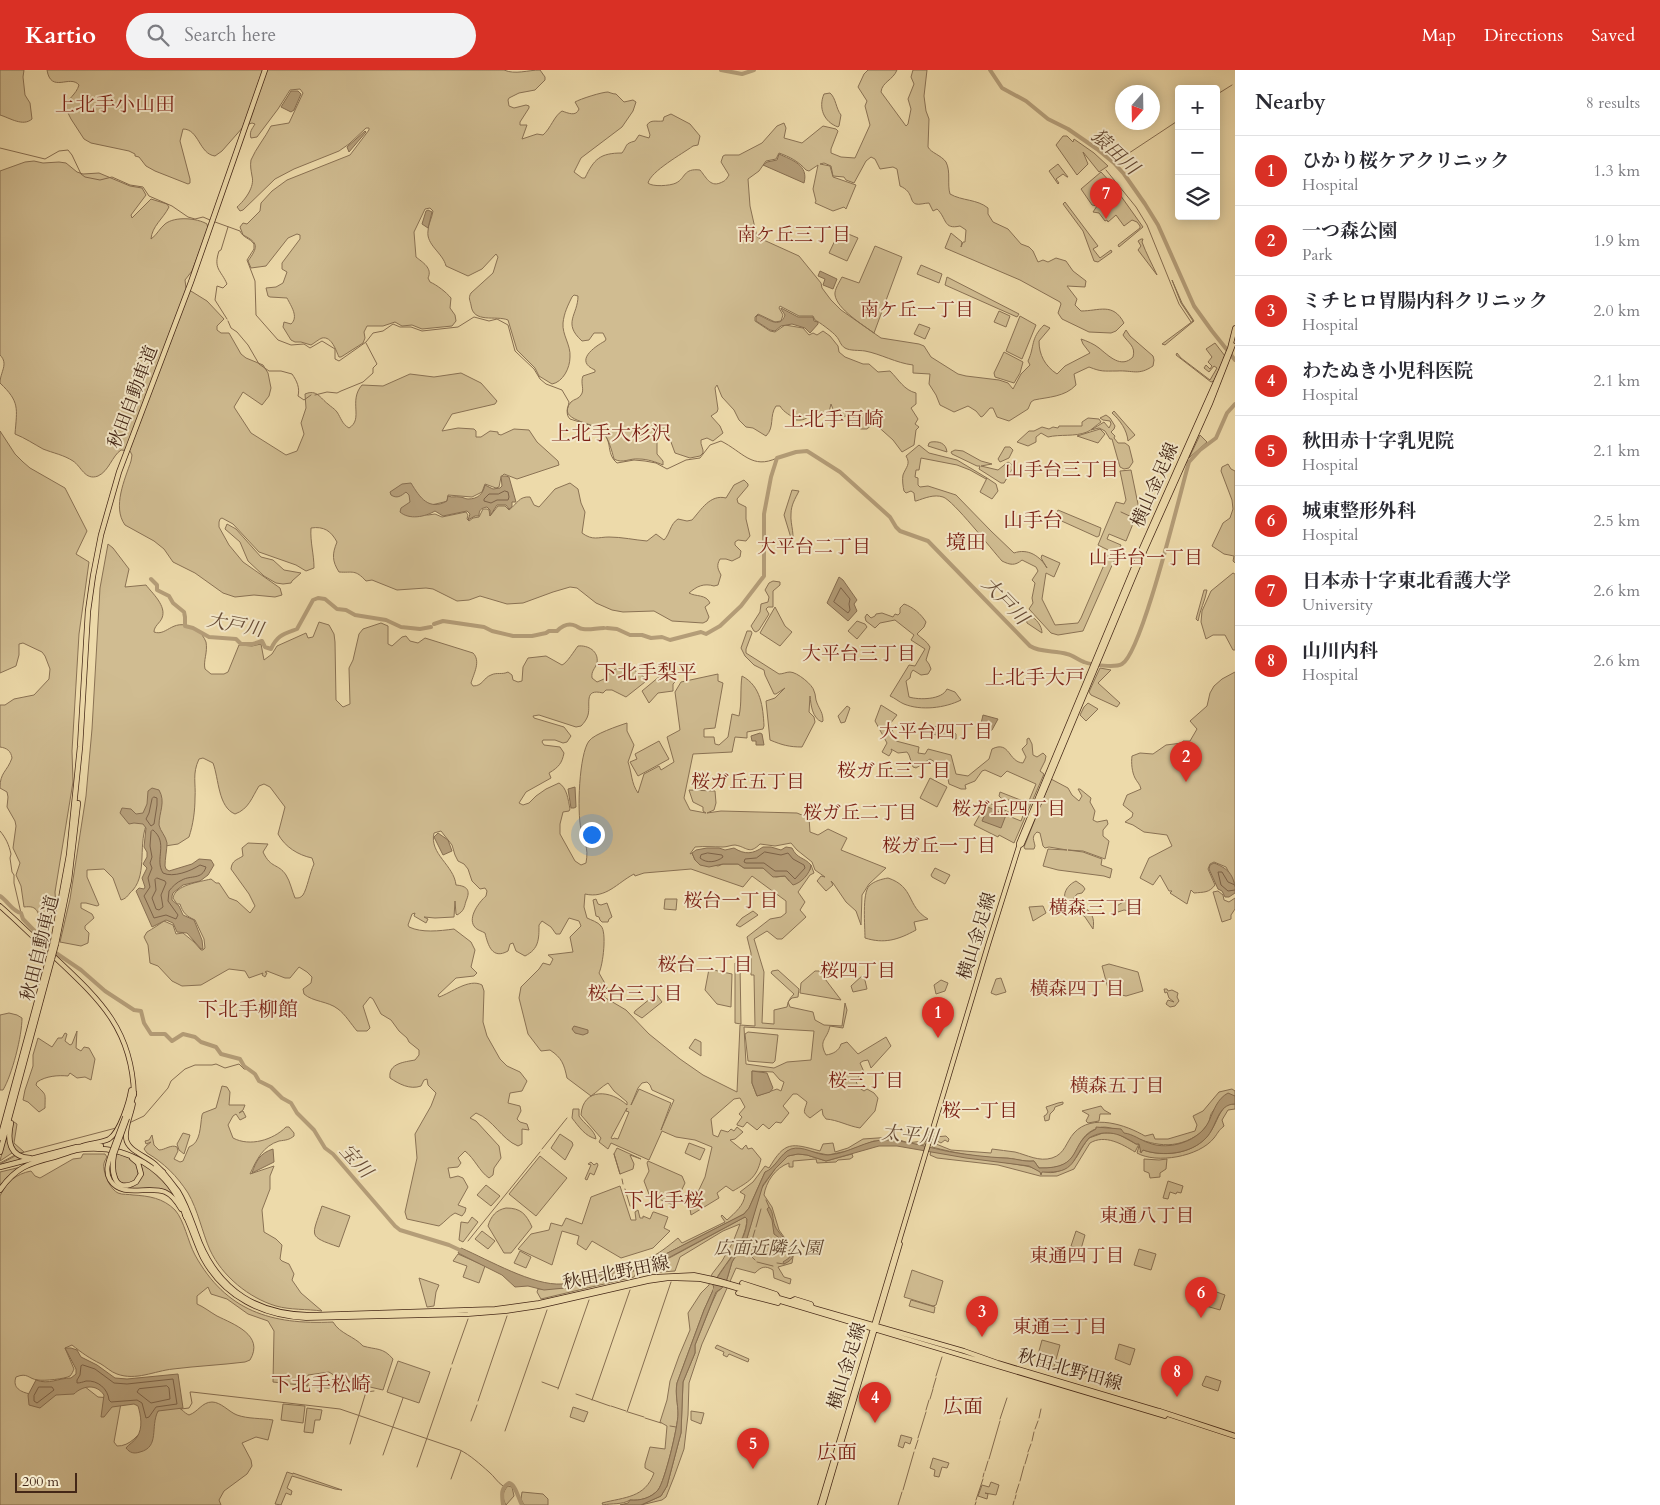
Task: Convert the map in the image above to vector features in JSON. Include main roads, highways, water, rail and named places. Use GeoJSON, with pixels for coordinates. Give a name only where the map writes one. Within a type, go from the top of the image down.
{"type":"FeatureCollection","features":[{"type":"Feature","properties":{"kind":"highway","name":"秋田自動車道"},"geometry":{"type":"LineString","coordinates":[[0,1138],[54,943],[69,855],[80,747],[88,611],[94,568],[109,503],[204,246],[265,70]]}},
{"type":"Feature","properties":{"kind":"highway","name":"秋田自動車道"},"geometry":{"type":"LineString","coordinates":[[0,1152],[50,958]]}},
{"type":"Feature","properties":{"kind":"highway"},"geometry":{"type":"LineString","coordinates":[[18,1088],[10,1126],[9,1141],[13,1151],[19,1156],[36,1158]]}},
{"type":"Feature","properties":{"kind":"highway"},"geometry":{"type":"LineString","coordinates":[[0,1190],[12,1176],[26,1165],[75,1150],[95,1149],[114,1153],[130,1157],[138,1163],[141,1174],[136,1182],[126,1186],[120,1184],[112,1171],[114,1153],[133,1088]]}},
{"type":"Feature","properties":{"kind":"highway"},"geometry":{"type":"LineString","coordinates":[[0,1126],[6,1114]]}},
{"type":"Feature","properties":{"kind":"highway"},"geometry":{"type":"LineString","coordinates":[[0,1168],[78,1147],[101,1146],[123,1150],[141,1157],[163,1172]]}},
{"type":"Feature","properties":{"kind":"highway"},"geometry":{"type":"LineString","coordinates":[[114,1153],[140,1160],[158,1172],[175,1192],[186,1217]]}},
{"type":"Feature","properties":{"kind":"highway"},"geometry":{"type":"LineString","coordinates":[[0,1168],[32,1163]]}},
{"type":"Feature","properties":{"kind":"highway"},"geometry":{"type":"LineString","coordinates":[[1159,1411],[1235,1436]]}},
{"type":"Feature","properties":{"kind":"highway"},"geometry":{"type":"LineString","coordinates":[[1165,1416],[1181,1419]]}},
{"type":"Feature","properties":{"kind":"main road","name":"横山金足線"},"geometry":{"type":"LineString","coordinates":[[822,1505],[1019,843],[1039,791],[1095,664],[1141,550],[1228,357],[1235,328]]}},
{"type":"Feature","properties":{"kind":"main road","name":"横山金足線"},"geometry":{"type":"LineString","coordinates":[[1230,350],[1235,339]]}},
{"type":"Feature","properties":{"kind":"main road"},"geometry":{"type":"LineString","coordinates":[[0,906],[96,997],[110,1015],[127,1050],[133,1072],[133,1088]]}},
{"type":"Feature","properties":{"kind":"main road"},"geometry":{"type":"LineString","coordinates":[[78,1147],[108,1140],[126,1117]]}},
{"type":"Feature","properties":{"kind":"main road","name":"秋田北野田線"},"geometry":{"type":"LineString","coordinates":[[126,1117],[126,1138],[129,1146],[156,1164],[183,1200],[200,1243],[210,1263],[221,1278],[254,1304],[276,1312],[298,1315],[352,1316],[506,1311],[555,1303],[652,1280],[681,1278],[713,1280],[814,1307],[830,1316],[851,1320],[1165,1416]]}},
{"type":"Feature","properties":{"kind":"main road","name":"秋田北野田線"},"geometry":{"type":"LineString","coordinates":[[114,1153],[107,1168],[109,1179],[114,1186],[124,1190],[151,1189],[164,1192],[175,1200],[186,1217],[204,1260],[217,1278],[233,1294],[252,1306],[292,1318],[328,1316]]}},
{"type":"Feature","properties":{"kind":"main road"},"geometry":{"type":"LineString","coordinates":[[738,1293],[777,1303],[779,1297],[742,1282]]}},
{"type":"Feature","properties":{"kind":"main road","name":"秋田北野田線"},"geometry":{"type":"LineString","coordinates":[[779,1297],[793,1307],[814,1307]]}},
{"type":"Feature","properties":{"kind":"main road"},"geometry":{"type":"LineString","coordinates":[[824,1317],[830,1316]]}},
{"type":"Feature","properties":{"kind":"main road","name":"秋田北野田線"},"geometry":{"type":"LineString","coordinates":[[875,1328],[1159,1411]]}},
{"type":"Feature","properties":{"kind":"water"},"geometry":{"type":"Polygon","coordinates":[[[291,91],[298,91],[301,94],[294,110],[291,112],[281,107],[291,91]]]}},
{"type":"Feature","properties":{"kind":"water"},"geometry":{"type":"Polygon","coordinates":[[[366,132],[349,152],[347,147],[366,132]]]}},
{"type":"Feature","properties":{"kind":"water"},"geometry":{"type":"Polygon","coordinates":[[[779,154],[802,167],[805,177],[804,183],[763,165],[777,160],[779,154]]]}},
{"type":"Feature","properties":{"kind":"water"},"geometry":{"type":"Polygon","coordinates":[[[428,210],[432,212],[428,228],[422,224],[428,210]]]}},
{"type":"Feature","properties":{"kind":"water"},"geometry":{"type":"Polygon","coordinates":[[[820,271],[837,279],[833,289],[823,285],[825,279],[818,276],[820,271]]]}},
{"type":"Feature","properties":{"kind":"water"},"geometry":{"type":"Polygon","coordinates":[[[781,308],[798,317],[813,317],[814,321],[818,322],[818,324],[810,333],[805,328],[792,324],[781,326],[775,331],[770,330],[756,321],[758,315],[773,322],[780,322],[785,315],[781,308]]]}},
{"type":"Feature","properties":{"kind":"water"},"geometry":{"type":"Polygon","coordinates":[[[501,476],[509,477],[516,502],[512,502],[512,507],[509,509],[506,505],[497,505],[490,516],[490,510],[487,507],[483,508],[479,516],[468,520],[470,514],[467,511],[443,516],[435,511],[422,516],[408,516],[400,512],[401,508],[410,502],[409,495],[406,492],[401,496],[395,497],[390,492],[402,484],[411,483],[422,498],[435,505],[447,501],[448,496],[468,499],[475,498],[483,491],[485,485],[493,489],[500,488],[502,486],[501,476]]]}},
{"type":"Feature","properties":{"kind":"water"},"geometry":{"type":"Polygon","coordinates":[[[839,577],[857,600],[854,604],[857,611],[848,621],[827,603],[839,577]]]}},
{"type":"Feature","properties":{"kind":"water"},"geometry":{"type":"Polygon","coordinates":[[[983,715],[998,719],[992,730],[983,734],[979,732],[983,715]]]}},
{"type":"Feature","properties":{"kind":"water"},"geometry":{"type":"Polygon","coordinates":[[[762,734],[764,745],[756,745],[756,741],[752,741],[751,736],[762,734]]]}},
{"type":"Feature","properties":{"kind":"water"},"geometry":{"type":"Polygon","coordinates":[[[575,787],[576,807],[571,808],[568,789],[575,787]]]}},
{"type":"Feature","properties":{"kind":"water"},"geometry":{"type":"Polygon","coordinates":[[[152,788],[159,790],[162,799],[159,825],[167,843],[166,869],[169,871],[192,864],[199,859],[211,860],[214,865],[208,875],[200,881],[183,885],[172,896],[172,900],[179,906],[183,915],[194,920],[202,940],[203,949],[187,933],[177,932],[173,923],[166,920],[152,927],[136,891],[139,888],[144,889],[145,887],[142,878],[147,868],[143,864],[147,857],[144,847],[146,828],[143,824],[129,824],[120,813],[122,808],[131,809],[136,814],[143,813],[147,804],[148,791],[152,788]]]}},
{"type":"Feature","properties":{"kind":"water"},"geometry":{"type":"Polygon","coordinates":[[[988,807],[1006,815],[1001,828],[982,821],[988,807]]]}},
{"type":"Feature","properties":{"kind":"water"},"geometry":{"type":"Polygon","coordinates":[[[438,833],[448,840],[452,851],[443,855],[434,837],[438,833]]]}},
{"type":"Feature","properties":{"kind":"water"},"geometry":{"type":"Polygon","coordinates":[[[763,847],[781,850],[786,847],[792,848],[796,854],[811,865],[809,872],[802,880],[793,885],[785,876],[773,877],[763,868],[744,868],[738,864],[723,864],[709,867],[700,865],[692,853],[696,850],[707,848],[725,850],[734,848],[749,853],[763,847]]]}},
{"type":"Feature","properties":{"kind":"water"},"geometry":{"type":"Polygon","coordinates":[[[1214,863],[1228,871],[1233,878],[1235,893],[1229,897],[1225,897],[1222,891],[1218,889],[1209,869],[1210,865],[1214,863]]]}},
{"type":"Feature","properties":{"kind":"water"},"geometry":{"type":"Polygon","coordinates":[[[574,1026],[588,1030],[588,1033],[583,1035],[575,1033],[572,1029],[574,1026]]]}},
{"type":"Feature","properties":{"kind":"water"},"geometry":{"type":"Polygon","coordinates":[[[752,1071],[767,1073],[773,1088],[770,1092],[757,1096],[752,1083],[752,1071]]]}},
{"type":"Feature","properties":{"kind":"water"},"geometry":{"type":"Polygon","coordinates":[[[1228,1093],[1235,1096],[1235,1104],[1224,1108],[1210,1133],[1193,1148],[1176,1153],[1159,1153],[1143,1150],[1141,1153],[1139,1144],[1125,1137],[1101,1133],[1089,1138],[1068,1168],[1053,1172],[1042,1172],[1041,1175],[1040,1172],[1029,1166],[966,1158],[897,1146],[879,1146],[826,1161],[807,1155],[788,1156],[763,1185],[747,1238],[732,1262],[722,1288],[716,1292],[695,1345],[695,1353],[683,1382],[681,1433],[667,1486],[661,1496],[641,1505],[620,1505],[628,1503],[630,1500],[649,1497],[661,1485],[671,1453],[677,1420],[677,1383],[714,1288],[713,1285],[739,1245],[746,1228],[747,1219],[745,1217],[655,1265],[565,1288],[544,1290],[528,1286],[515,1287],[502,1275],[458,1253],[461,1248],[525,1277],[550,1284],[562,1284],[654,1260],[744,1214],[749,1208],[765,1172],[791,1149],[800,1148],[828,1155],[879,1140],[887,1140],[964,1154],[1034,1161],[1039,1168],[1053,1167],[1070,1160],[1081,1141],[1096,1127],[1121,1129],[1124,1133],[1157,1145],[1174,1145],[1191,1139],[1205,1128],[1218,1102],[1228,1093]]]}},
{"type":"Feature","properties":{"kind":"water"},"geometry":{"type":"Polygon","coordinates":[[[273,1149],[274,1162],[252,1173],[259,1158],[273,1149]]]}},
{"type":"Feature","properties":{"kind":"water"},"geometry":{"type":"Polygon","coordinates":[[[769,1207],[775,1226],[793,1251],[793,1256],[784,1264],[783,1262],[789,1258],[791,1253],[782,1240],[774,1234],[772,1220],[767,1209],[769,1207]]]}},
{"type":"Feature","properties":{"kind":"water"},"geometry":{"type":"Polygon","coordinates":[[[65,1348],[77,1350],[81,1357],[97,1365],[115,1378],[127,1379],[178,1374],[183,1408],[158,1411],[150,1446],[134,1453],[126,1448],[136,1439],[140,1430],[139,1410],[138,1406],[134,1404],[112,1407],[104,1417],[101,1417],[104,1395],[101,1391],[89,1387],[81,1389],[74,1394],[56,1395],[40,1408],[29,1405],[28,1395],[36,1380],[49,1382],[71,1378],[76,1374],[76,1369],[65,1348]]]}},
{"type":"Feature","properties":{"kind":"waterway","name":"猿田川"},"geometry":{"type":"LineString","coordinates":[[721,70],[742,74],[754,70]]}},
{"type":"Feature","properties":{"kind":"waterway","name":"猿田川"},"geometry":{"type":"LineString","coordinates":[[990,70],[1002,88],[1026,101],[1048,119],[1068,129],[1097,149],[1124,174],[1158,225],[1194,306],[1235,360]]}},
{"type":"Feature","properties":{"kind":"waterway"},"geometry":{"type":"LineString","coordinates":[[1220,92],[1232,85]]}},
{"type":"Feature","properties":{"kind":"waterway"},"geometry":{"type":"LineString","coordinates":[[1114,163],[1175,123]]}},
{"type":"Feature","properties":{"kind":"waterway"},"geometry":{"type":"LineString","coordinates":[[0,148],[45,159],[59,151],[68,150],[81,174],[85,177],[100,180],[112,177],[130,185],[143,187],[149,196],[172,206],[188,217],[195,219],[203,217],[210,220]]}},
{"type":"Feature","properties":{"kind":"waterway"},"geometry":{"type":"LineString","coordinates":[[1106,170],[1136,207],[1147,225],[1179,304],[1191,322]]}},
{"type":"Feature","properties":{"kind":"waterway"},"geometry":{"type":"LineString","coordinates":[[215,222],[240,231],[254,244],[254,249],[247,260],[255,281],[256,315],[278,340],[291,345],[304,344],[310,348],[322,341],[335,349],[335,359],[339,361],[366,342],[373,333],[383,331],[393,324],[422,331],[458,327],[474,317],[489,321],[497,319],[508,325],[515,351],[534,369],[540,379],[546,384],[562,390],[569,402],[568,417],[594,427],[604,434],[612,457],[617,463],[634,460],[645,461],[656,463],[667,469],[686,460],[700,458],[710,445],[721,441],[754,461],[761,462],[777,458]]}},
{"type":"Feature","properties":{"kind":"waterway"},"geometry":{"type":"LineString","coordinates":[[227,319],[215,300],[217,286],[223,288],[227,284],[217,266],[217,257],[228,227]]}},
{"type":"Feature","properties":{"kind":"waterway"},"geometry":{"type":"LineString","coordinates":[[228,321],[231,328],[248,345],[259,364],[269,371],[281,371],[292,374],[298,385],[298,396],[304,400],[311,395]]}},
{"type":"Feature","properties":{"kind":"waterway"},"geometry":{"type":"LineString","coordinates":[[315,395],[327,392],[337,393],[363,382],[373,373],[373,368],[377,364],[366,343]]}},
{"type":"Feature","properties":{"kind":"waterway","name":"大戸川"},"geometry":{"type":"LineString","coordinates":[[607,628],[617,629],[630,635],[642,635],[651,638],[662,637],[670,640],[701,632],[706,634],[720,626],[741,606],[764,576],[764,514],[771,477],[777,458],[796,452],[807,451],[840,472],[890,517],[900,531],[928,541],[1030,646],[1039,650],[1069,655],[1092,664],[1109,666],[1122,664],[1130,653],[1140,632],[1150,603],[1189,462],[1200,450],[1216,438],[1227,413],[1235,404]]}},
{"type":"Feature","properties":{"kind":"waterway"},"geometry":{"type":"LineString","coordinates":[[1121,512],[1136,519]]}},
{"type":"Feature","properties":{"kind":"waterway","name":"大戸川"},"geometry":{"type":"LineString","coordinates":[[151,579],[157,585],[157,590],[169,596],[173,603],[184,612],[185,626],[193,628],[209,637],[236,639],[241,644],[253,644],[262,641],[265,647],[271,649],[278,638],[297,629],[313,600],[318,598],[325,599],[337,609],[346,610],[355,615],[386,620],[401,627],[420,629],[431,627]]}},
{"type":"Feature","properties":{"kind":"waterway","name":"大戸川"},"geometry":{"type":"LineString","coordinates":[[434,624],[443,621],[484,627],[513,636],[532,636],[549,631],[557,631],[568,625],[582,629],[604,628]]}},
{"type":"Feature","properties":{"kind":"waterway"},"geometry":{"type":"LineString","coordinates":[[0,831],[6,839],[11,854],[12,872],[21,913]]}},
{"type":"Feature","properties":{"kind":"waterway","name":"宝川"},"geometry":{"type":"LineString","coordinates":[[0,896],[21,913],[23,919],[56,953],[81,970],[105,991],[134,1010],[141,1011],[144,1023],[151,1034],[165,1034],[172,1041],[183,1034],[195,1037],[201,1042],[216,1047],[221,1054],[240,1059],[244,1066],[255,1074],[259,1081],[271,1087],[282,1098],[291,1103],[297,1113],[314,1130],[325,1148],[333,1154],[400,1230],[449,1245],[464,1252]]}},
{"type":"Feature","properties":{"kind":"waterway"},"geometry":{"type":"LineString","coordinates":[[129,1123],[144,1116],[168,1088],[171,1081],[185,1069],[195,1065],[216,1064],[225,1068],[239,1064],[244,1069],[248,1069]]}},
{"type":"Feature","properties":{"kind":"waterway"},"geometry":{"type":"LineString","coordinates":[[542,1149],[567,1118]]}},
{"type":"Feature","properties":{"kind":"waterway"},"geometry":{"type":"LineString","coordinates":[[21,1153],[116,1128]]}},
{"type":"Feature","properties":{"kind":"waterway"},"geometry":{"type":"LineString","coordinates":[[468,1241],[540,1152]]}},
{"type":"Feature","properties":{"kind":"waterway"},"geometry":{"type":"LineString","coordinates":[[614,1154],[620,1174]]}},
{"type":"Feature","properties":{"kind":"waterway"},"geometry":{"type":"LineString","coordinates":[[0,1163],[15,1155]]}},
{"type":"Feature","properties":{"kind":"waterway"},"geometry":{"type":"LineString","coordinates":[[622,1179],[623,1184]]}},
{"type":"Feature","properties":{"kind":"waterway"},"geometry":{"type":"LineString","coordinates":[[625,1189],[630,1206]]}},
{"type":"Feature","properties":{"kind":"waterway"},"geometry":{"type":"LineString","coordinates":[[766,1200],[769,1207]]}},
{"type":"Feature","properties":{"kind":"waterway"},"geometry":{"type":"LineString","coordinates":[[756,1227],[761,1209]]}},
{"type":"Feature","properties":{"kind":"waterway"},"geometry":{"type":"LineString","coordinates":[[749,1250],[755,1230]]}},
{"type":"Feature","properties":{"kind":"waterway"},"geometry":{"type":"LineString","coordinates":[[750,1255],[755,1260]]}},
{"type":"Feature","properties":{"kind":"waterway"},"geometry":{"type":"LineString","coordinates":[[757,1262],[773,1266]]}},
{"type":"Feature","properties":{"kind":"waterway"},"geometry":{"type":"LineString","coordinates":[[777,1263],[784,1264]]}},
{"type":"Feature","properties":{"kind":"waterway","name":"太平川"},"geometry":{"type":"LineString","coordinates":[[715,1290],[728,1266]]}},
{"type":"Feature","properties":{"kind":"waterway"},"geometry":{"type":"LineString","coordinates":[[627,1412],[671,1282]]}},
{"type":"Feature","properties":{"kind":"waterway"},"geometry":{"type":"LineString","coordinates":[[592,1400],[630,1290]]}},
{"type":"Feature","properties":{"kind":"waterway"},"geometry":{"type":"LineString","coordinates":[[558,1389],[589,1300]]}},
{"type":"Feature","properties":{"kind":"waterway"},"geometry":{"type":"LineString","coordinates":[[505,1431],[547,1310]]}},
{"type":"Feature","properties":{"kind":"waterway"},"geometry":{"type":"LineString","coordinates":[[478,1401],[507,1316]]}},
{"type":"Feature","properties":{"kind":"waterway"},"geometry":{"type":"LineString","coordinates":[[452,1364],[468,1319]]}},
{"type":"Feature","properties":{"kind":"waterway"},"geometry":{"type":"LineString","coordinates":[[936,1376],[942,1357]]}},
{"type":"Feature","properties":{"kind":"waterway"},"geometry":{"type":"LineString","coordinates":[[417,1467],[451,1368]]}},
{"type":"Feature","properties":{"kind":"waterway"},"geometry":{"type":"LineString","coordinates":[[933,1388],[936,1378]]}},
{"type":"Feature","properties":{"kind":"waterway"},"geometry":{"type":"LineString","coordinates":[[542,1382],[558,1388]]}},
{"type":"Feature","properties":{"kind":"waterway"},"geometry":{"type":"LineString","coordinates":[[307,1386],[347,1390]]}},
{"type":"Feature","properties":{"kind":"waterway"},"geometry":{"type":"LineString","coordinates":[[930,1399],[933,1389]]}},
{"type":"Feature","properties":{"kind":"waterway"},"geometry":{"type":"LineString","coordinates":[[350,1390],[364,1392]]}},
{"type":"Feature","properties":{"kind":"waterway"},"geometry":{"type":"LineString","coordinates":[[350,1444],[366,1392],[374,1391]]}},
{"type":"Feature","properties":{"kind":"waterway"},"geometry":{"type":"LineString","coordinates":[[181,1409],[189,1408],[192,1403],[190,1392],[340,1409],[460,1450],[479,1463],[503,1486]]}},
{"type":"Feature","properties":{"kind":"waterway"},"geometry":{"type":"LineString","coordinates":[[576,1394],[610,1406]]}},
{"type":"Feature","properties":{"kind":"waterway"},"geometry":{"type":"LineString","coordinates":[[383,1455],[403,1398]]}},
{"type":"Feature","properties":{"kind":"waterway"},"geometry":{"type":"LineString","coordinates":[[1000,1419],[1007,1398]]}},
{"type":"Feature","properties":{"kind":"waterway"},"geometry":{"type":"LineString","coordinates":[[926,1410],[929,1400]]}},
{"type":"Feature","properties":{"kind":"waterway"},"geometry":{"type":"LineString","coordinates":[[471,1421],[477,1405]]}},
{"type":"Feature","properties":{"kind":"waterway"},"geometry":{"type":"LineString","coordinates":[[611,1406],[626,1411]]}},
{"type":"Feature","properties":{"kind":"waterway"},"geometry":{"type":"LineString","coordinates":[[1039,1418],[1041,1409]]}},
{"type":"Feature","properties":{"kind":"waterway"},"geometry":{"type":"LineString","coordinates":[[628,1412],[644,1417]]}},
{"type":"Feature","properties":{"kind":"waterway"},"geometry":{"type":"LineString","coordinates":[[918,1438],[926,1412]]}},
{"type":"Feature","properties":{"kind":"waterway"},"geometry":{"type":"LineString","coordinates":[[645,1418],[661,1423]]}},
{"type":"Feature","properties":{"kind":"waterway"},"geometry":{"type":"LineString","coordinates":[[989,1459],[1000,1421]]}},
{"type":"Feature","properties":{"kind":"waterway"},"geometry":{"type":"LineString","coordinates":[[1035,1429],[1038,1421]]}},
{"type":"Feature","properties":{"kind":"waterway"},"geometry":{"type":"LineString","coordinates":[[670,1426],[676,1427]]}},
{"type":"Feature","properties":{"kind":"waterway"},"geometry":{"type":"LineString","coordinates":[[1032,1441],[1034,1432]]}},
{"type":"Feature","properties":{"kind":"waterway"},"geometry":{"type":"LineString","coordinates":[[915,1449],[918,1440]]}},
{"type":"Feature","properties":{"kind":"waterway"},"geometry":{"type":"LineString","coordinates":[[1028,1452],[1031,1444]]}},
{"type":"Feature","properties":{"kind":"waterway"},"geometry":{"type":"LineString","coordinates":[[451,1479],[461,1451]]}},
{"type":"Feature","properties":{"kind":"waterway"},"geometry":{"type":"LineString","coordinates":[[903,1490],[914,1452]]}},
{"type":"Feature","properties":{"kind":"waterway"},"geometry":{"type":"LineString","coordinates":[[1025,1464],[1028,1454]]}},
{"type":"Feature","properties":{"kind":"waterway"},"geometry":{"type":"LineString","coordinates":[[985,1471],[988,1461]]}},
{"type":"Feature","properties":{"kind":"waterway"},"geometry":{"type":"LineString","coordinates":[[1020,1481],[1024,1466]]}},
{"type":"Feature","properties":{"kind":"waterway"},"geometry":{"type":"LineString","coordinates":[[983,1477],[984,1473]]}},
{"type":"Feature","properties":{"kind":"waterway"},"geometry":{"type":"LineString","coordinates":[[976,1500],[983,1479]]}},
{"type":"Feature","properties":{"kind":"waterway","name":"太平川"},"geometry":{"type":"LineString","coordinates":[[503,1505],[503,1490],[509,1483],[515,1489],[522,1505]]}},
{"type":"Feature","properties":{"kind":"waterway"},"geometry":{"type":"LineString","coordinates":[[1016,1493],[1019,1484]]}},
{"type":"Feature","properties":{"kind":"waterway"},"geometry":{"type":"LineString","coordinates":[[898,1505],[902,1492]]}},
{"type":"Feature","properties":{"kind":"waterway"},"geometry":{"type":"LineString","coordinates":[[1015,1499],[1016,1495]]}},
{"type":"Feature","properties":{"kind":"waterway"},"geometry":{"type":"LineString","coordinates":[[1013,1505],[1014,1501]]}},
{"type":"Feature","properties":{"kind":"place","name":"日本赤十字東北看護大学"},"geometry":{"type":"Point","coordinates":[1106,219]}},
{"type":"Feature","properties":{"kind":"place","name":"一つ森公園"},"geometry":{"type":"Point","coordinates":[1186,782]}},
{"type":"Feature","properties":{"kind":"place","name":"ひかり桜ケアクリニック"},"geometry":{"type":"Point","coordinates":[938,1038]}},
{"type":"Feature","properties":{"kind":"place","name":"城東整形外科"},"geometry":{"type":"Point","coordinates":[1201,1318]}},
{"type":"Feature","properties":{"kind":"place","name":"ミチヒロ胃腸内科クリニック"},"geometry":{"type":"Point","coordinates":[982,1337]}},
{"type":"Feature","properties":{"kind":"place","name":"山川内科"},"geometry":{"type":"Point","coordinates":[1177,1397]}},
{"type":"Feature","properties":{"kind":"place","name":"わたぬき小児科医院"},"geometry":{"type":"Point","coordinates":[875,1423]}},
{"type":"Feature","properties":{"kind":"place","name":"秋田赤十字乳児院"},"geometry":{"type":"Point","coordinates":[753,1469]}},
{"type":"Feature","properties":{"kind":"district","name":"上北手小山田"},"geometry":{"type":"Point","coordinates":[115,104]}},
{"type":"Feature","properties":{"kind":"district","name":"南ケ丘三丁目"},"geometry":{"type":"Point","coordinates":[794,235]}},
{"type":"Feature","properties":{"kind":"district","name":"南ケ丘一丁目"},"geometry":{"type":"Point","coordinates":[917,310]}},
{"type":"Feature","properties":{"kind":"district","name":"上北手百崎"},"geometry":{"type":"Point","coordinates":[834,419]}},
{"type":"Feature","properties":{"kind":"district","name":"上北手大杉沢"},"geometry":{"type":"Point","coordinates":[611,433]}},
{"type":"Feature","properties":{"kind":"district","name":"山手台三丁目"},"geometry":{"type":"Point","coordinates":[1062,470]}},
{"type":"Feature","properties":{"kind":"district","name":"山手台"},"geometry":{"type":"Point","coordinates":[1033,520]}},
{"type":"Feature","properties":{"kind":"district","name":"境田"},"geometry":{"type":"Point","coordinates":[966,542]}},
{"type":"Feature","properties":{"kind":"district","name":"大平台二丁目"},"geometry":{"type":"Point","coordinates":[814,547]}},
{"type":"Feature","properties":{"kind":"district","name":"山手台一丁目"},"geometry":{"type":"Point","coordinates":[1146,558]}},
{"type":"Feature","properties":{"kind":"district","name":"大平台三丁目"},"geometry":{"type":"Point","coordinates":[859,654]}},
{"type":"Feature","properties":{"kind":"district","name":"下北手梨平"},"geometry":{"type":"Point","coordinates":[647,672]}},
{"type":"Feature","properties":{"kind":"district","name":"上北手大戸"},"geometry":{"type":"Point","coordinates":[1035,677]}},
{"type":"Feature","properties":{"kind":"district","name":"大平台四丁目"},"geometry":{"type":"Point","coordinates":[936,732]}},
{"type":"Feature","properties":{"kind":"district","name":"桜ガ丘三丁目"},"geometry":{"type":"Point","coordinates":[894,771]}},
{"type":"Feature","properties":{"kind":"district","name":"桜ガ丘五丁目"},"geometry":{"type":"Point","coordinates":[748,782]}},
{"type":"Feature","properties":{"kind":"district","name":"桜ガ丘四丁目"},"geometry":{"type":"Point","coordinates":[1009,809]}},
{"type":"Feature","properties":{"kind":"district","name":"桜ガ丘二丁目"},"geometry":{"type":"Point","coordinates":[860,813]}},
{"type":"Feature","properties":{"kind":"district","name":"桜ガ丘一丁目"},"geometry":{"type":"Point","coordinates":[939,846]}},
{"type":"Feature","properties":{"kind":"district","name":"桜台一丁目"},"geometry":{"type":"Point","coordinates":[731,901]}},
{"type":"Feature","properties":{"kind":"district","name":"横森三丁目"},"geometry":{"type":"Point","coordinates":[1096,908]}},
{"type":"Feature","properties":{"kind":"district","name":"桜台二丁目"},"geometry":{"type":"Point","coordinates":[705,965]}},
{"type":"Feature","properties":{"kind":"district","name":"桜四丁目"},"geometry":{"type":"Point","coordinates":[858,971]}},
{"type":"Feature","properties":{"kind":"district","name":"横森四丁目"},"geometry":{"type":"Point","coordinates":[1077,989]}},
{"type":"Feature","properties":{"kind":"district","name":"桜台三丁目"},"geometry":{"type":"Point","coordinates":[635,994]}},
{"type":"Feature","properties":{"kind":"district","name":"下北手柳館"},"geometry":{"type":"Point","coordinates":[248,1009]}},
{"type":"Feature","properties":{"kind":"district","name":"桜三丁目"},"geometry":{"type":"Point","coordinates":[866,1081]}},
{"type":"Feature","properties":{"kind":"district","name":"横森五丁目"},"geometry":{"type":"Point","coordinates":[1117,1086]}},
{"type":"Feature","properties":{"kind":"district","name":"桜一丁目"},"geometry":{"type":"Point","coordinates":[980,1111]}},
{"type":"Feature","properties":{"kind":"district","name":"下北手桜"},"geometry":{"type":"Point","coordinates":[664,1200]}},
{"type":"Feature","properties":{"kind":"district","name":"東通八丁目"},"geometry":{"type":"Point","coordinates":[1147,1216]}},
{"type":"Feature","properties":{"kind":"district","name":"東通四丁目"},"geometry":{"type":"Point","coordinates":[1077,1256]}},
{"type":"Feature","properties":{"kind":"district","name":"東通三丁目"},"geometry":{"type":"Point","coordinates":[1060,1327]}},
{"type":"Feature","properties":{"kind":"district","name":"下北手松崎"},"geometry":{"type":"Point","coordinates":[321,1384]}},
{"type":"Feature","properties":{"kind":"district","name":"広面"},"geometry":{"type":"Point","coordinates":[963,1406]}},
{"type":"Feature","properties":{"kind":"district","name":"広面"},"geometry":{"type":"Point","coordinates":[837,1452]}},
{"type":"Feature","properties":{"kind":"park label","name":"広面近隣公園"},"geometry":{"type":"Point","coordinates":[768,1248]}}]}
